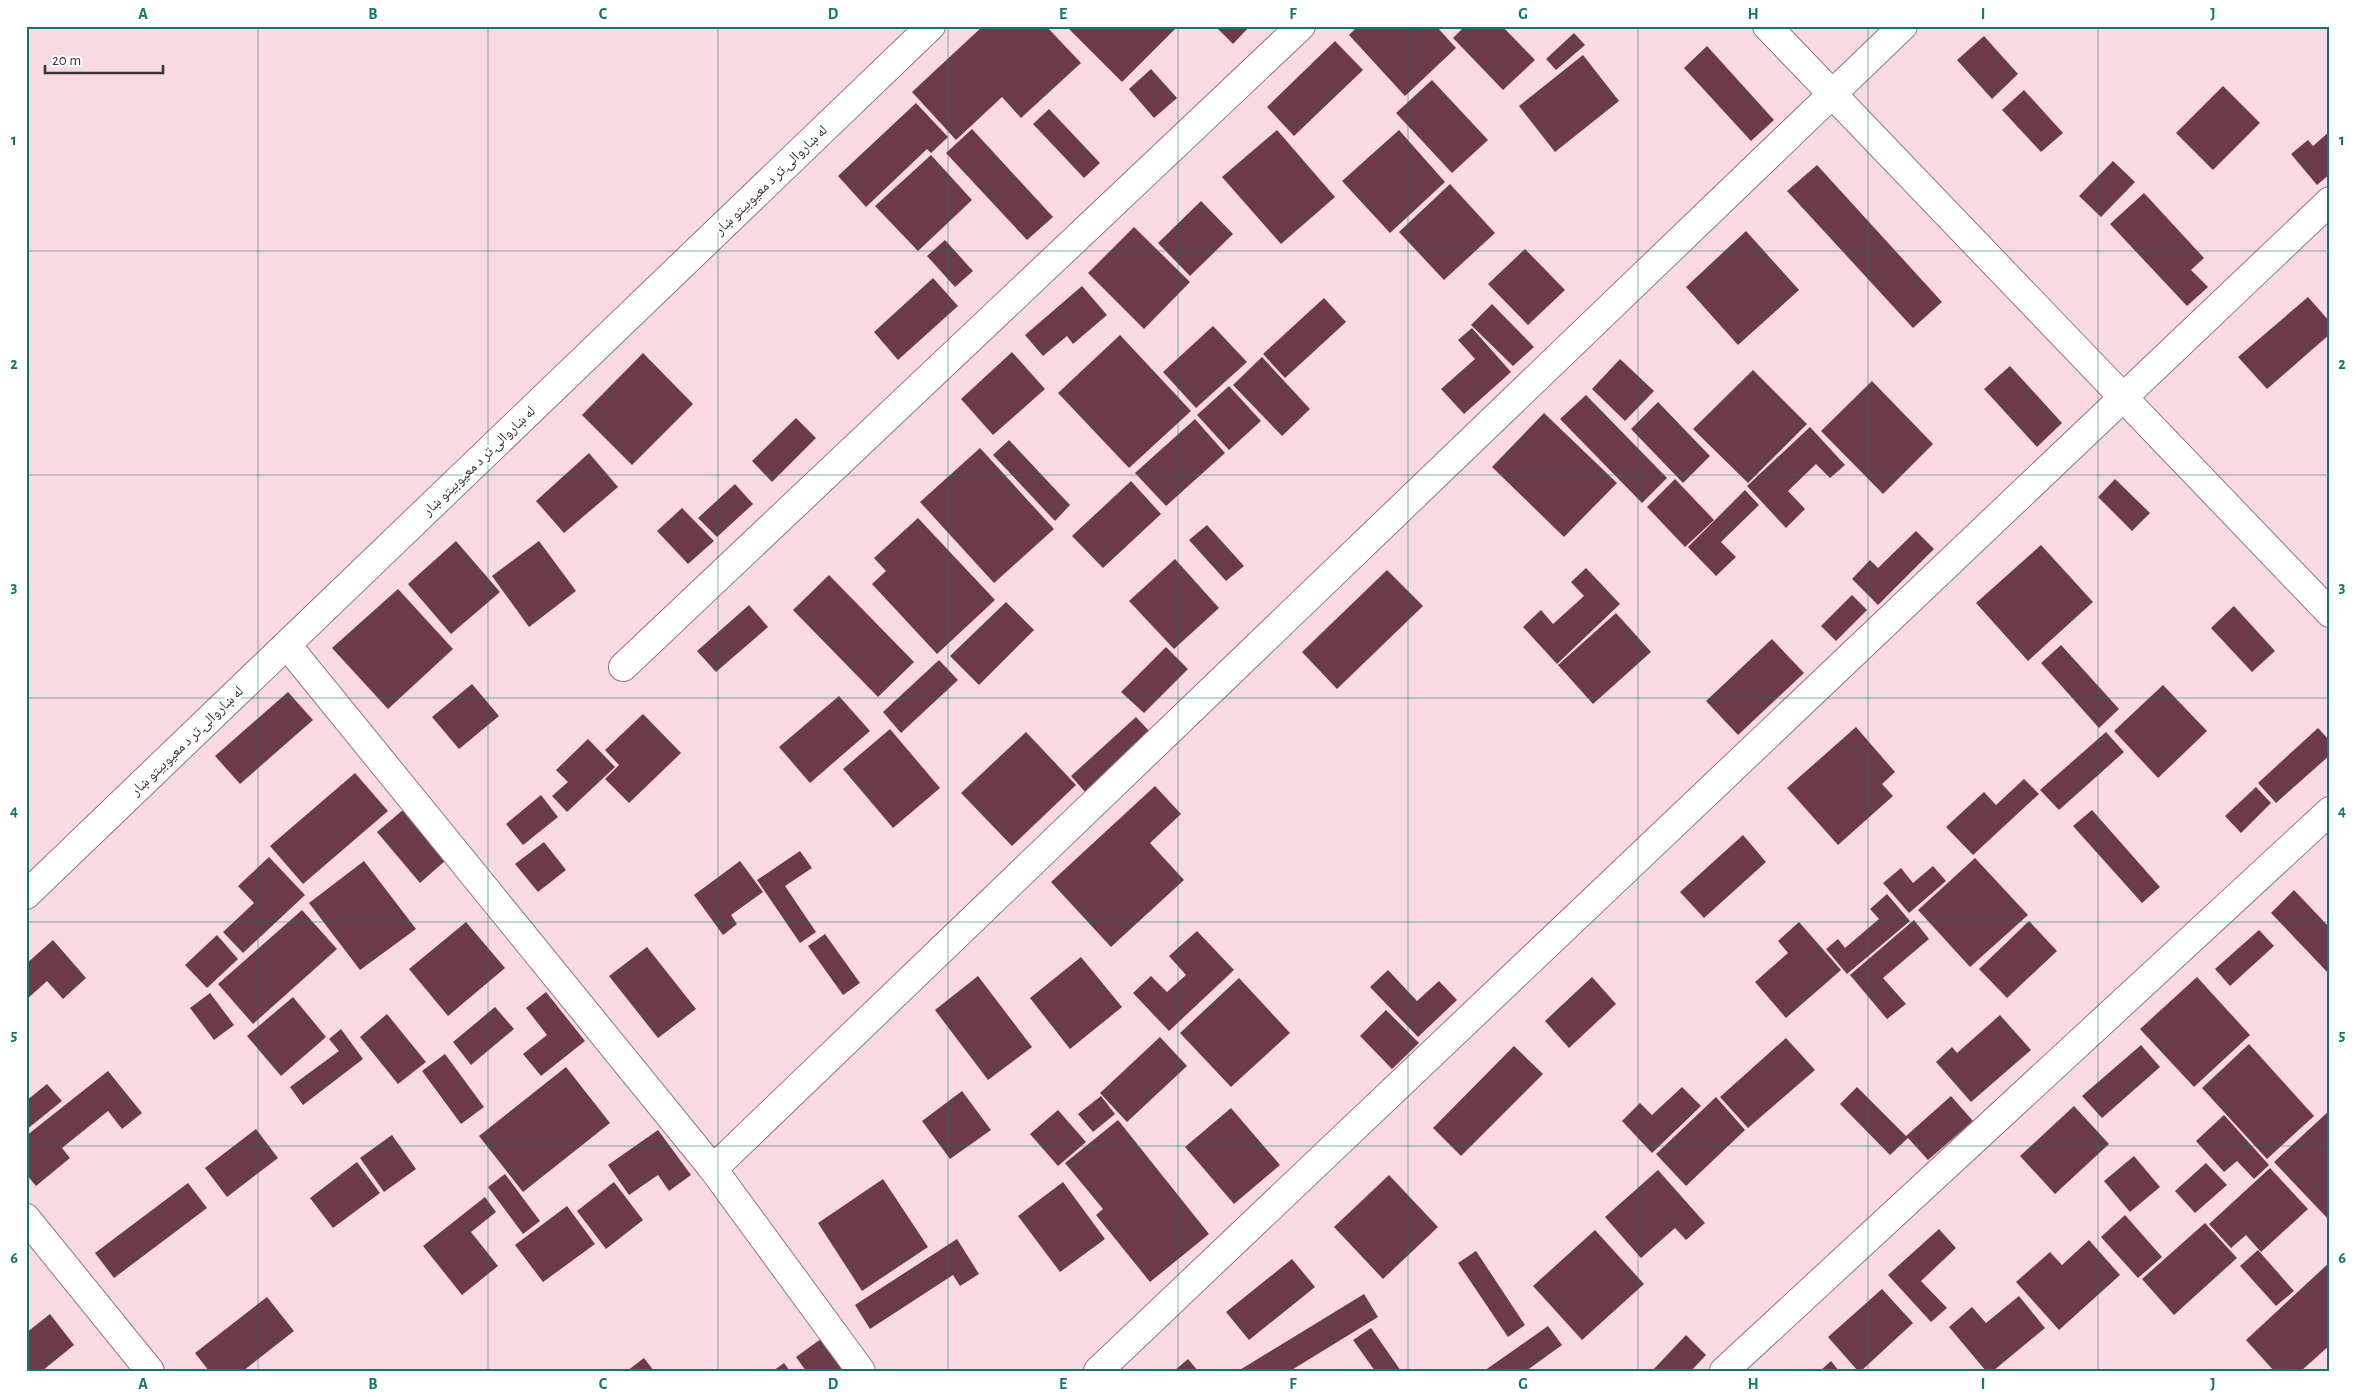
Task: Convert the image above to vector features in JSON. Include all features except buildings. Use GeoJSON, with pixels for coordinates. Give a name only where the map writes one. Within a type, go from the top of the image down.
{"type":"FeatureCollection","features":[{"type":"Feature","properties":{"kind":"street","name":"له ښاروالۍ تر د معیوبیتو ښار"},"geometry":{"type":"LineString","coordinates":[[26,895],[931,26]]}},
{"type":"Feature","properties":{"kind":"street"},"geometry":{"type":"LineString","coordinates":[[623,667],[1301,26]]}},
{"type":"Feature","properties":{"kind":"street"},"geometry":{"type":"LineString","coordinates":[[1767,26],[2330,613]]}},
{"type":"Feature","properties":{"kind":"street"},"geometry":{"type":"LineString","coordinates":[[712,1170],[1903,26]]}},
{"type":"Feature","properties":{"kind":"street"},"geometry":{"type":"LineString","coordinates":[[1098,1371],[2330,201]]}},
{"type":"Feature","properties":{"kind":"street"},"geometry":{"type":"LineString","coordinates":[[287,645],[712,1170],[861,1371]]}},
{"type":"Feature","properties":{"kind":"street"},"geometry":{"type":"LineString","coordinates":[[1724,1371],[2330,811]]}},
{"type":"Feature","properties":{"kind":"street"},"geometry":{"type":"LineString","coordinates":[[26,1218],[150,1371]]}}]}
